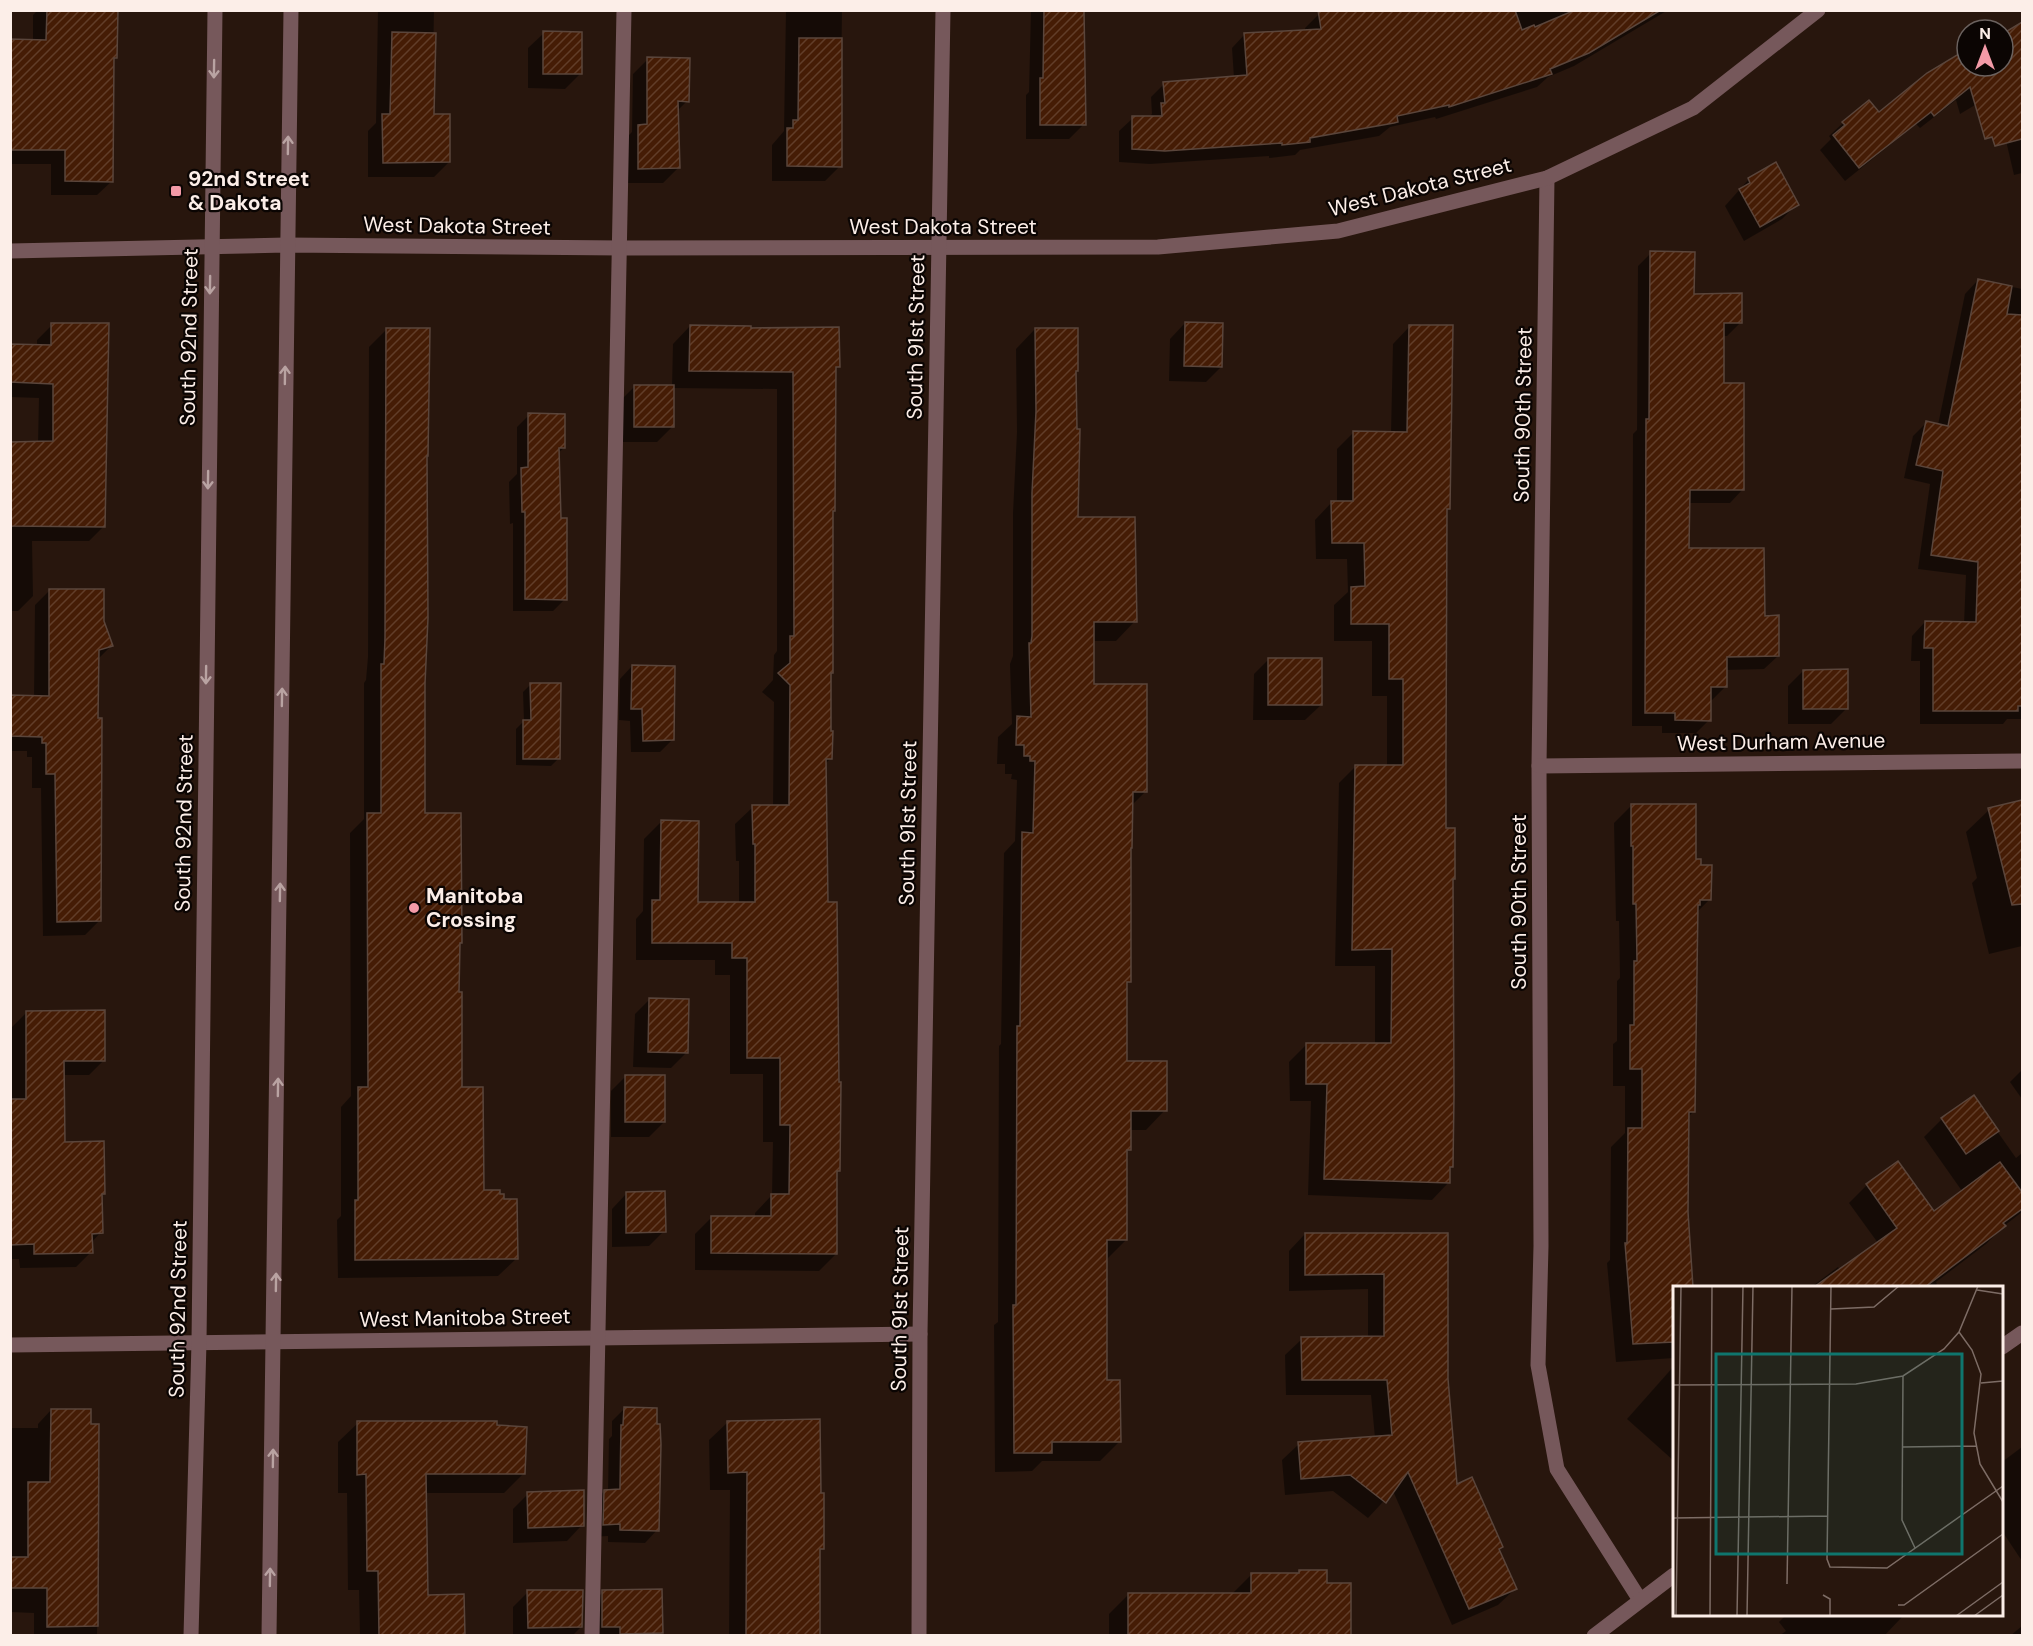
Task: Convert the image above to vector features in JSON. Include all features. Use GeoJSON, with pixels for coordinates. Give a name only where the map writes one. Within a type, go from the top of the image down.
{"type":"FeatureCollection","features":[{"type":"Feature","properties":{"kind":"street","name":"South 92nd Street"},"geometry":{"type":"LineString","coordinates":[[191,1635],[199,1342],[215,10]]}},
{"type":"Feature","properties":{"kind":"street"},"geometry":{"type":"LineString","coordinates":[[269,1635],[276,1341],[286,245],[291,10]]}},
{"type":"Feature","properties":{"kind":"street"},"geometry":{"type":"LineString","coordinates":[[592,1635],[595,1337],[622,248],[624,10]]}},
{"type":"Feature","properties":{"kind":"street","name":"South 91st Street"},"geometry":{"type":"LineString","coordinates":[[918,1635],[920,1334],[943,10]]}},
{"type":"Feature","properties":{"kind":"street","name":"West Dakota Street"},"geometry":{"type":"LineString","coordinates":[[10,251],[286,245],[622,248],[1158,247],[1338,231],[1547,178],[1693,108],[1818,10]]}},
{"type":"Feature","properties":{"kind":"street","name":"South 90th Street"},"geometry":{"type":"LineString","coordinates":[[1547,178],[1539,766],[1541,1246],[1538,1365],[1557,1469],[1640,1600]]}},
{"type":"Feature","properties":{"kind":"street","name":"West Durham Avenue"},"geometry":{"type":"LineString","coordinates":[[1539,766],[2022,761]]}},
{"type":"Feature","properties":{"kind":"street"},"geometry":{"type":"LineString","coordinates":[[2003,1346],[2022,1333]]}},
{"type":"Feature","properties":{"kind":"street","name":"West Manitoba Street"},"geometry":{"type":"LineString","coordinates":[[10,1345],[920,1334]]}},
{"type":"Feature","properties":{"kind":"street"},"geometry":{"type":"LineString","coordinates":[[1594,1635],[1673,1576]]}},
{"type":"Feature","properties":{"kind":"building"},"geometry":{"type":"Polygon","coordinates":[[[47,10],[118,10],[117,58],[114,58],[113,182],[65,181],[65,150],[10,150],[10,39],[46,40],[47,10]]]}},
{"type":"Feature","properties":{"kind":"building"},"geometry":{"type":"Polygon","coordinates":[[[1318,10],[1515,10],[1522,30],[1575,10],[1661,10],[1589,53],[1550,69],[1552,74],[1449,107],[1449,105],[1397,116],[1398,122],[1310,138],[1310,142],[1282,145],[1282,143],[1165,151],[1132,149],[1132,116],[1162,116],[1161,103],[1165,103],[1163,82],[1247,75],[1244,33],[1321,29],[1318,10]]]}},
{"type":"Feature","properties":{"kind":"building"},"geometry":{"type":"Polygon","coordinates":[[[1044,11],[1084,11],[1086,125],[1040,125],[1044,11]]]}},
{"type":"Feature","properties":{"kind":"building"},"geometry":{"type":"Polygon","coordinates":[[[2022,22],[2022,139],[1995,146],[1992,137],[1985,139],[1970,87],[1934,116],[1931,112],[1859,168],[1833,135],[1845,125],[1842,122],[1869,100],[1879,112],[1927,73],[1955,56],[1955,78],[2015,78],[2015,26],[2022,22]]]}},
{"type":"Feature","properties":{"kind":"building"},"geometry":{"type":"Polygon","coordinates":[[[543,31],[582,32],[582,74],[543,74],[543,31]]]}},
{"type":"Feature","properties":{"kind":"building"},"geometry":{"type":"Polygon","coordinates":[[[392,32],[436,33],[434,114],[450,114],[450,162],[383,163],[382,114],[390,114],[392,32]]]}},
{"type":"Feature","properties":{"kind":"building"},"geometry":{"type":"Polygon","coordinates":[[[799,38],[842,38],[842,167],[787,166],[787,128],[793,128],[793,120],[798,120],[799,38]]]}},
{"type":"Feature","properties":{"kind":"building"},"geometry":{"type":"Polygon","coordinates":[[[647,57],[690,58],[689,102],[678,101],[680,168],[638,169],[638,125],[647,124],[647,57]]]}},
{"type":"Feature","properties":{"kind":"building"},"geometry":{"type":"Polygon","coordinates":[[[1776,162],[1799,205],[1760,227],[1739,189],[1750,183],[1748,178],[1776,162]]]}},
{"type":"Feature","properties":{"kind":"building"},"geometry":{"type":"Polygon","coordinates":[[[1650,251],[1695,252],[1694,294],[1742,293],[1742,323],[1724,323],[1724,383],[1744,383],[1744,490],[1690,490],[1689,548],[1764,548],[1765,616],[1779,615],[1779,656],[1727,657],[1727,687],[1711,687],[1711,721],[1675,720],[1675,713],[1645,713],[1646,419],[1649,419],[1650,251]]]}},
{"type":"Feature","properties":{"kind":"building"},"geometry":{"type":"Polygon","coordinates":[[[1978,279],[2012,286],[2007,314],[2022,315],[2022,706],[2018,706],[2018,711],[1933,711],[1933,648],[1924,648],[1925,621],[1976,622],[1978,562],[1931,555],[1943,471],[1916,465],[1926,421],[1948,426],[1978,279]]]}},
{"type":"Feature","properties":{"kind":"building"},"geometry":{"type":"Polygon","coordinates":[[[1185,322],[1223,323],[1222,367],[1184,366],[1185,322]]]}},
{"type":"Feature","properties":{"kind":"building"},"geometry":{"type":"Polygon","coordinates":[[[51,323],[109,323],[105,527],[10,526],[10,442],[53,441],[53,384],[10,382],[10,344],[51,345],[51,323]]]}},
{"type":"Feature","properties":{"kind":"building"},"geometry":{"type":"Polygon","coordinates":[[[690,325],[751,326],[751,328],[839,327],[840,367],[836,367],[835,511],[833,511],[831,731],[833,731],[832,759],[826,759],[828,902],[837,902],[839,1082],[841,1082],[840,1171],[837,1171],[837,1254],[711,1253],[711,1216],[771,1216],[771,1194],[789,1194],[790,1125],[780,1125],[780,1058],[747,1058],[747,958],[732,958],[732,943],[652,943],[652,900],[660,900],[661,820],[699,821],[698,902],[755,902],[752,805],[789,805],[790,685],[778,673],[790,663],[790,636],[794,636],[793,372],[689,371],[690,325]]]}},
{"type":"Feature","properties":{"kind":"building"},"geometry":{"type":"Polygon","coordinates":[[[1409,325],[1453,325],[1450,509],[1447,509],[1446,756],[1446,828],[1455,828],[1453,1167],[1450,1167],[1450,1183],[1324,1179],[1327,1084],[1306,1084],[1306,1043],[1391,1043],[1392,949],[1352,950],[1355,765],[1403,765],[1403,679],[1389,679],[1389,624],[1351,624],[1351,587],[1365,586],[1364,543],[1332,543],[1331,501],[1353,501],[1353,431],[1407,432],[1409,325]]]}},
{"type":"Feature","properties":{"kind":"building"},"geometry":{"type":"Polygon","coordinates":[[[386,328],[430,328],[425,813],[461,813],[462,943],[460,943],[459,992],[462,992],[462,1087],[483,1087],[484,1190],[500,1190],[500,1194],[504,1194],[504,1199],[517,1199],[518,1259],[355,1260],[355,1200],[358,1200],[358,1087],[368,1087],[367,813],[381,813],[381,664],[384,664],[385,638],[386,328]]]}},
{"type":"Feature","properties":{"kind":"building"},"geometry":{"type":"Polygon","coordinates":[[[1035,328],[1078,328],[1077,429],[1080,429],[1078,517],[1135,517],[1137,622],[1094,622],[1094,684],[1147,684],[1147,792],[1133,792],[1131,982],[1127,982],[1127,1061],[1167,1061],[1167,1111],[1131,1111],[1131,1150],[1127,1150],[1127,1240],[1107,1240],[1107,1380],[1120,1380],[1121,1442],[1052,1442],[1052,1453],[1014,1453],[1013,1305],[1016,1305],[1017,1026],[1020,1026],[1022,832],[1033,833],[1035,761],[1030,761],[1030,756],[1024,756],[1024,745],[1016,745],[1017,716],[1031,717],[1029,643],[1031,643],[1032,636],[1032,493],[1036,411],[1035,328]]]}},
{"type":"Feature","properties":{"kind":"building"},"geometry":{"type":"Polygon","coordinates":[[[634,385],[674,385],[674,427],[634,427],[634,385]]]}},
{"type":"Feature","properties":{"kind":"building"},"geometry":{"type":"Polygon","coordinates":[[[528,413],[565,414],[565,448],[559,448],[561,518],[567,518],[567,600],[525,599],[525,512],[522,512],[521,468],[528,467],[528,413]]]}},
{"type":"Feature","properties":{"kind":"building"},"geometry":{"type":"Polygon","coordinates":[[[49,589],[104,589],[104,621],[113,646],[99,650],[98,718],[102,718],[101,921],[57,922],[55,774],[46,774],[46,743],[42,743],[42,737],[10,736],[10,695],[49,696],[49,589]]]}},
{"type":"Feature","properties":{"kind":"building"},"geometry":{"type":"Polygon","coordinates":[[[1268,658],[1322,658],[1322,705],[1268,705],[1268,658]]]}},
{"type":"Feature","properties":{"kind":"building"},"geometry":{"type":"Polygon","coordinates":[[[632,665],[675,666],[674,740],[643,741],[642,709],[631,709],[632,665]]]}},
{"type":"Feature","properties":{"kind":"building"},"geometry":{"type":"Polygon","coordinates":[[[1848,669],[1848,709],[1803,709],[1803,670],[1848,669]]]}},
{"type":"Feature","properties":{"kind":"building"},"geometry":{"type":"Polygon","coordinates":[[[530,683],[561,683],[560,759],[523,759],[523,720],[531,720],[530,683]]]}},
{"type":"Feature","properties":{"kind":"building"},"geometry":{"type":"Polygon","coordinates":[[[2022,800],[2022,904],[2012,905],[1988,808],[2022,800]]]}},
{"type":"Feature","properties":{"kind":"building"},"geometry":{"type":"Polygon","coordinates":[[[1631,804],[1696,804],[1696,859],[1701,859],[1701,865],[1712,865],[1711,900],[1700,900],[1700,905],[1698,905],[1695,1112],[1689,1112],[1688,1212],[1693,1286],[1673,1286],[1673,1342],[1633,1344],[1625,1243],[1627,1243],[1628,1128],[1642,1128],[1642,1069],[1630,1069],[1630,1025],[1634,1025],[1634,961],[1637,961],[1636,904],[1633,904],[1633,846],[1631,846],[1631,804]]]}},
{"type":"Feature","properties":{"kind":"building"},"geometry":{"type":"Polygon","coordinates":[[[649,998],[689,999],[688,1053],[648,1052],[649,998]]]}},
{"type":"Feature","properties":{"kind":"building"},"geometry":{"type":"Polygon","coordinates":[[[105,1010],[105,1061],[64,1061],[65,1142],[104,1141],[103,1233],[92,1234],[93,1253],[34,1254],[34,1244],[10,1245],[10,1099],[26,1099],[26,1011],[105,1010]]]}},
{"type":"Feature","properties":{"kind":"building"},"geometry":{"type":"Polygon","coordinates":[[[625,1075],[665,1075],[665,1122],[625,1122],[625,1075]]]}},
{"type":"Feature","properties":{"kind":"building"},"geometry":{"type":"Polygon","coordinates":[[[1974,1095],[1999,1131],[1966,1154],[1941,1118],[1974,1095]]]}},
{"type":"Feature","properties":{"kind":"building"},"geometry":{"type":"Polygon","coordinates":[[[1898,1161],[1934,1211],[2000,1162],[2022,1192],[2022,1209],[2003,1223],[2006,1226],[1926,1286],[1815,1286],[1897,1228],[1866,1184],[1898,1161]]]}},
{"type":"Feature","properties":{"kind":"building"},"geometry":{"type":"Polygon","coordinates":[[[665,1191],[666,1232],[626,1233],[626,1192],[665,1191]]]}},
{"type":"Feature","properties":{"kind":"building"},"geometry":{"type":"Polygon","coordinates":[[[1305,1233],[1448,1233],[1448,1379],[1457,1484],[1472,1477],[1503,1547],[1499,1549],[1517,1589],[1469,1609],[1408,1472],[1386,1503],[1350,1475],[1301,1479],[1298,1442],[1392,1435],[1387,1380],[1302,1380],[1301,1337],[1384,1336],[1384,1274],[1305,1275],[1305,1233]]]}},
{"type":"Feature","properties":{"kind":"building"},"geometry":{"type":"Polygon","coordinates":[[[624,1407],[657,1408],[661,1444],[659,1531],[620,1530],[620,1524],[603,1525],[604,1490],[620,1489],[621,1425],[623,1425],[624,1407]]]}},
{"type":"Feature","properties":{"kind":"building"},"geometry":{"type":"Polygon","coordinates":[[[51,1409],[91,1409],[91,1424],[99,1424],[98,1626],[47,1627],[47,1588],[10,1588],[10,1557],[28,1557],[28,1482],[50,1482],[51,1409]]]}},
{"type":"Feature","properties":{"kind":"building"},"geometry":{"type":"Polygon","coordinates":[[[820,1419],[824,1549],[820,1549],[820,1635],[746,1635],[747,1472],[728,1473],[727,1421],[820,1419]]]}},
{"type":"Feature","properties":{"kind":"building"},"geometry":{"type":"Polygon","coordinates":[[[357,1421],[497,1421],[497,1425],[527,1427],[525,1474],[426,1474],[428,1595],[464,1594],[465,1635],[379,1635],[378,1571],[367,1571],[366,1474],[357,1475],[357,1421]]]}},
{"type":"Feature","properties":{"kind":"building"},"geometry":{"type":"Polygon","coordinates":[[[584,1490],[584,1526],[528,1528],[527,1492],[584,1490]]]}},
{"type":"Feature","properties":{"kind":"building"},"geometry":{"type":"Polygon","coordinates":[[[1299,1570],[1327,1570],[1327,1583],[1351,1583],[1351,1635],[1128,1635],[1128,1593],[1251,1593],[1251,1573],[1299,1573],[1299,1570]]]}},
{"type":"Feature","properties":{"kind":"building"},"geometry":{"type":"Polygon","coordinates":[[[662,1589],[663,1633],[620,1634],[620,1627],[602,1627],[602,1590],[662,1589]]]}},
{"type":"Feature","properties":{"kind":"building"},"geometry":{"type":"Polygon","coordinates":[[[527,1590],[583,1590],[582,1627],[528,1628],[527,1590]]]}},
{"type":"Feature","properties":{"kind":"place","name":"92nd Street & Dakota"},"geometry":{"type":"Point","coordinates":[176,191]}},
{"type":"Feature","properties":{"kind":"place","name":"Manitoba Crossing"},"geometry":{"type":"Point","coordinates":[414,908]}}]}
